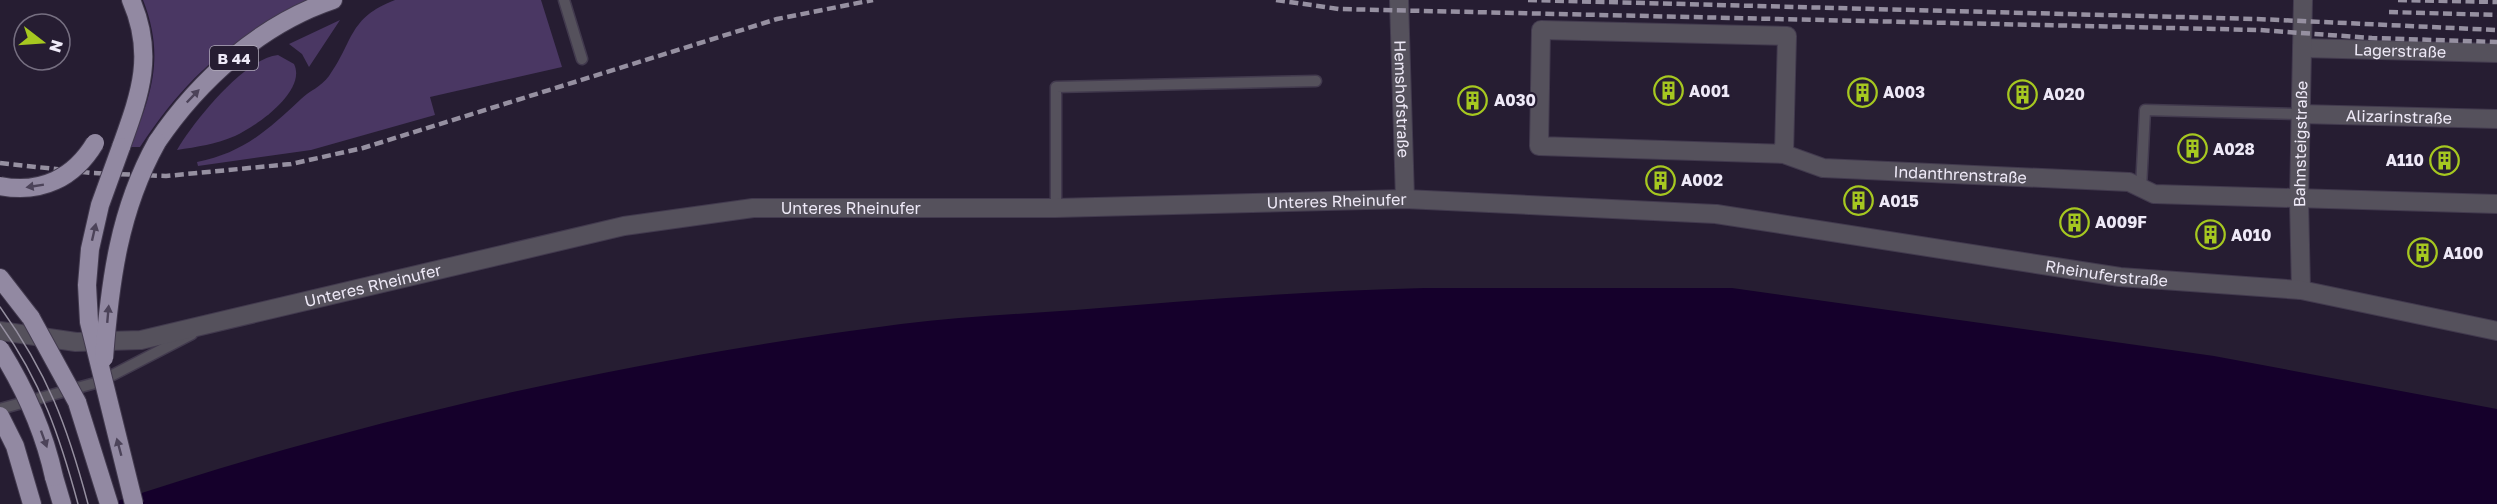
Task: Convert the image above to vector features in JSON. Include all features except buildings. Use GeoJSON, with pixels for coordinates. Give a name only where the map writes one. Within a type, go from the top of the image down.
{"type":"FeatureCollection","features":[{"type":"Feature","properties":{"kind":"highway","name":"B 44"},"geometry":{"type":"LineString","coordinates":[[104,372],[109,301],[120,232],[130,198],[157,142],[189,99],[224,66],[267,32],[333,0]]}},
{"type":"Feature","properties":{"kind":"highway"},"geometry":{"type":"LineString","coordinates":[[134,504],[109,406],[104,372],[89,322],[90,249],[100,205],[141,87],[145,65],[135,8]]}},
{"type":"Feature","properties":{"kind":"highway"},"geometry":{"type":"LineString","coordinates":[[0,186],[32,188],[66,176],[86,157],[95,143]]}},
{"type":"Feature","properties":{"kind":"highway"},"geometry":{"type":"LineString","coordinates":[[0,279],[31,318],[68,382],[84,421],[109,504]]}},
{"type":"Feature","properties":{"kind":"highway"},"geometry":{"type":"LineString","coordinates":[[0,349],[34,410],[47,445],[62,504]]}},
{"type":"Feature","properties":{"kind":"highway"},"geometry":{"type":"LineString","coordinates":[[0,416],[15,447],[32,504]]}},
{"type":"Feature","properties":{"kind":"street","name":"Hemshofstraße"},"geometry":{"type":"LineString","coordinates":[[1399,0],[1405,199]]}},
{"type":"Feature","properties":{"kind":"street","name":"Bahnsteigstraße"},"geometry":{"type":"LineString","coordinates":[[2301,290],[2299,200],[2303,0]]}},
{"type":"Feature","properties":{"kind":"street","name":"Indanthrenstraße"},"geometry":{"type":"LineString","coordinates":[[1784,154],[1787,36],[1541,30],[1539,146],[1784,154],[1823,168],[2129,182],[2154,194],[2497,204]]}},
{"type":"Feature","properties":{"kind":"street","name":"Lagerstraße"},"geometry":{"type":"LineString","coordinates":[[2302,48],[2497,53]]}},
{"type":"Feature","properties":{"kind":"street","name":"Alizarinstraße"},"geometry":{"type":"LineString","coordinates":[[2300,114],[2497,119]]}},
{"type":"Feature","properties":{"kind":"street","name":"Unteres Rheinufer"},"geometry":{"type":"LineString","coordinates":[[0,331],[75,342],[141,340],[636,224],[753,208],[1056,208],[1405,199],[1716,214]]}},
{"type":"Feature","properties":{"kind":"street","name":"Rheinuferstraße"},"geometry":{"type":"LineString","coordinates":[[1716,214],[2120,277],[2301,290],[2497,331]]}},
{"type":"Feature","properties":{"kind":"lane"},"geometry":{"type":"LineString","coordinates":[[564,0],[582,59]]}},
{"type":"Feature","properties":{"kind":"lane"},"geometry":{"type":"LineString","coordinates":[[1056,208],[1056,87],[1316,81]]}},
{"type":"Feature","properties":{"kind":"lane"},"geometry":{"type":"LineString","coordinates":[[2141,188],[2145,110],[2300,114]]}},
{"type":"Feature","properties":{"kind":"lane"},"geometry":{"type":"LineString","coordinates":[[0,410],[99,382],[211,325]]}},
{"type":"Feature","properties":{"kind":"shaded area"},"geometry":{"type":"Polygon","coordinates":[[[143,0],[308,0],[255,30],[213,61],[176,98],[140,147],[130,147],[150,92],[153,75],[153,39],[150,20],[143,0]]]}},
{"type":"Feature","properties":{"kind":"shaded area"},"geometry":{"type":"Polygon","coordinates":[[[395,0],[541,0],[562,67],[430,97],[435,115],[311,150],[198,166],[197,162],[228,153],[254,139],[277,121],[329,76],[360,23],[380,7],[395,0]]]}},
{"type":"Feature","properties":{"kind":"shaded area"},"geometry":{"type":"Polygon","coordinates":[[[340,20],[309,67],[302,54],[289,44],[340,20]]]}},
{"type":"Feature","properties":{"kind":"shaded area"},"geometry":{"type":"Polygon","coordinates":[[[278,55],[294,64],[296,74],[287,96],[278,106],[267,116],[235,136],[214,143],[177,150],[207,108],[221,93],[251,67],[278,55]]]}},
{"type":"Feature","properties":{"kind":"shaded area"},"geometry":{"type":"Polygon","coordinates":[[[1424,288],[1732,288],[2214,356],[2497,409],[2497,504],[108,504],[205,473],[401,418],[600,374],[800,338],[901,324],[966,318],[1249,296],[1424,288]]]}},
{"type":"Feature","properties":{"kind":"tram line"},"geometry":{"type":"LineString","coordinates":[[0,307],[31,355],[54,401],[72,449],[88,504]]}},
{"type":"Feature","properties":{"kind":"tram line"},"geometry":{"type":"LineString","coordinates":[[0,324],[27,367],[48,410],[78,504]]}},
{"type":"Feature","properties":{"kind":"railway"},"geometry":{"type":"LineString","coordinates":[[0,163],[92,173],[166,176],[291,164],[363,148],[777,19],[873,0]]}},
{"type":"Feature","properties":{"kind":"railway"},"geometry":{"type":"LineString","coordinates":[[1276,0],[1339,9],[2259,30],[2372,38],[2497,42]]}},
{"type":"Feature","properties":{"kind":"railway"},"geometry":{"type":"LineString","coordinates":[[1528,0],[2257,19],[2497,30]]}},
{"type":"Feature","properties":{"kind":"railway"},"geometry":{"type":"LineString","coordinates":[[2398,0],[2497,2]]}},
{"type":"Feature","properties":{"kind":"railway"},"geometry":{"type":"LineString","coordinates":[[2389,12],[2497,15]]}},
{"type":"Feature","properties":{"kind":"place","name":"A001"},"geometry":{"type":"Point","coordinates":[1668,91]}},
{"type":"Feature","properties":{"kind":"place","name":"A003"},"geometry":{"type":"Point","coordinates":[1862,92]}},
{"type":"Feature","properties":{"kind":"place","name":"A020"},"geometry":{"type":"Point","coordinates":[2022,94]}},
{"type":"Feature","properties":{"kind":"place","name":"A030"},"geometry":{"type":"Point","coordinates":[1473,100]}},
{"type":"Feature","properties":{"kind":"place","name":"A028"},"geometry":{"type":"Point","coordinates":[2192,149]}},
{"type":"Feature","properties":{"kind":"place","name":"A110"},"geometry":{"type":"Point","coordinates":[2445,160]}},
{"type":"Feature","properties":{"kind":"place","name":"A002"},"geometry":{"type":"Point","coordinates":[1660,180]}},
{"type":"Feature","properties":{"kind":"place","name":"A015"},"geometry":{"type":"Point","coordinates":[1858,201]}},
{"type":"Feature","properties":{"kind":"place","name":"A009F"},"geometry":{"type":"Point","coordinates":[2074,222]}},
{"type":"Feature","properties":{"kind":"place","name":"A010"},"geometry":{"type":"Point","coordinates":[2210,235]}},
{"type":"Feature","properties":{"kind":"place","name":"A100"},"geometry":{"type":"Point","coordinates":[2422,253]}}]}
